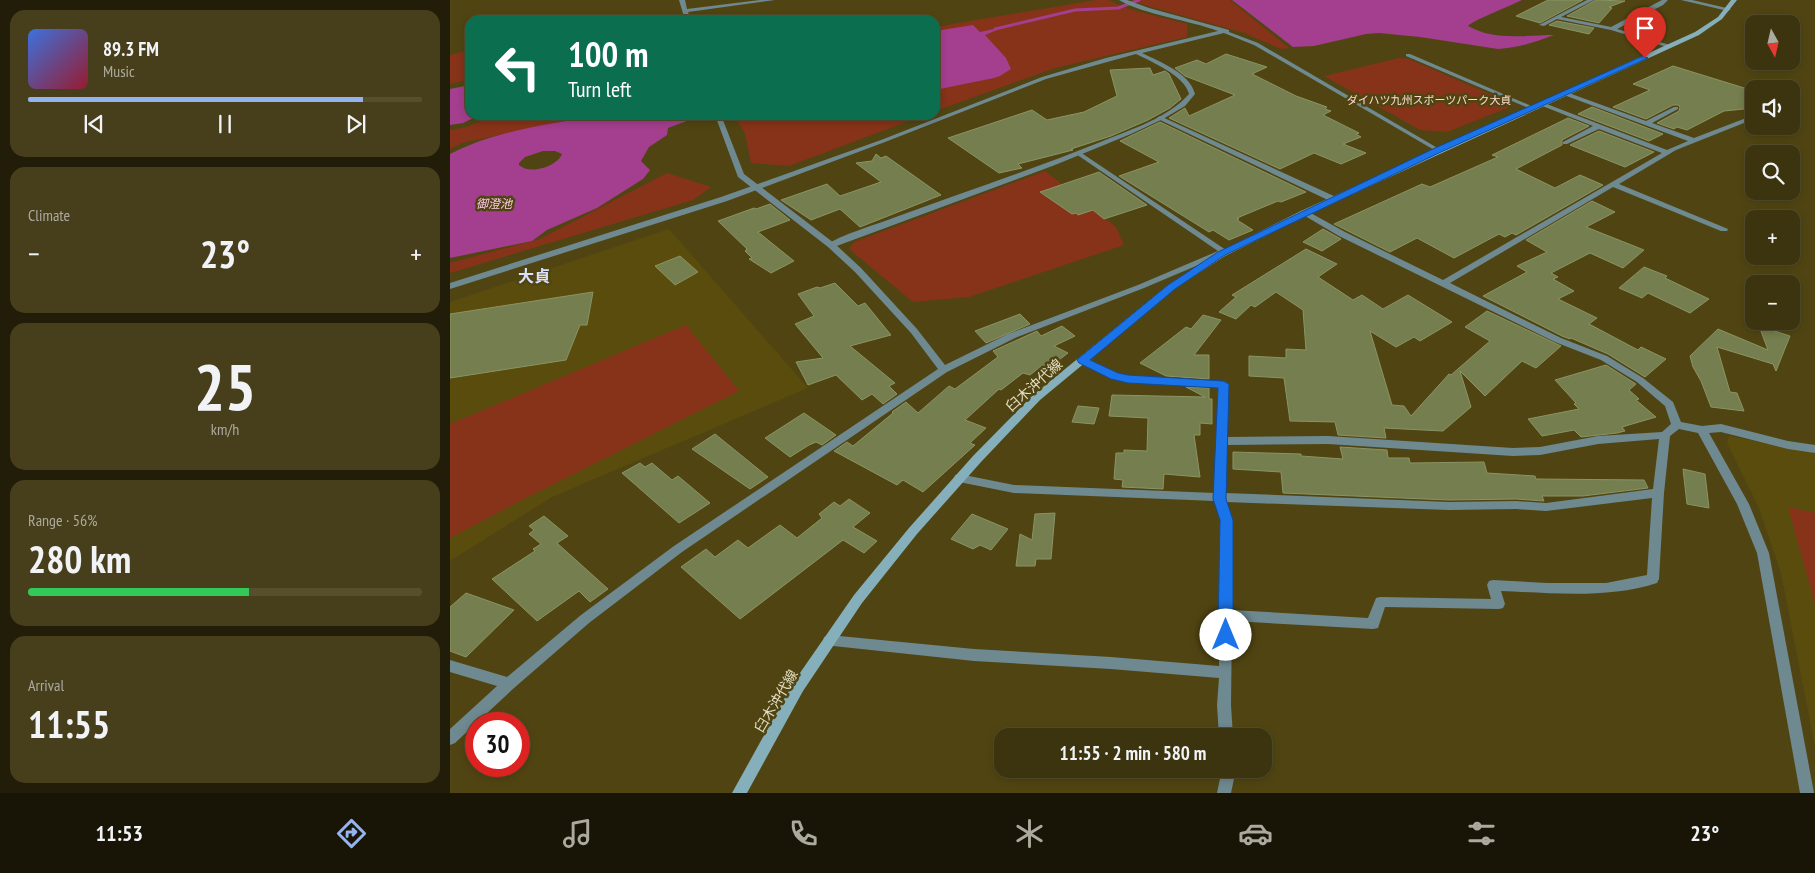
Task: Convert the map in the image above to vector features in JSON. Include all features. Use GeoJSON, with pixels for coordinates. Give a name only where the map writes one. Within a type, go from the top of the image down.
{"type":"FeatureCollection","features":[{"type":"Feature","properties":{"kind":"main road","name":"臼木沖代線"},"geometry":{"type":"LineString","coordinates":[[739,793],[798,687],[829,641],[876,577],[960,478],[1036,398],[1171,287],[1225,252],[1333,199],[1712,26],[1734,0]]}},
{"type":"Feature","properties":{"kind":"street"},"geometry":{"type":"LineString","coordinates":[[682,0],[686,15]]}},
{"type":"Feature","properties":{"kind":"street"},"geometry":{"type":"LineString","coordinates":[[685,11],[772,0]]}},
{"type":"Feature","properties":{"kind":"street"},"geometry":{"type":"LineString","coordinates":[[1122,0],[1226,31],[1263,47],[1438,150]]}},
{"type":"Feature","properties":{"kind":"street"},"geometry":{"type":"LineString","coordinates":[[1542,25],[1590,0]]}},
{"type":"Feature","properties":{"kind":"street"},"geometry":{"type":"LineString","coordinates":[[1612,29],[1662,4],[1664,0]]}},
{"type":"Feature","properties":{"kind":"street"},"geometry":{"type":"LineString","coordinates":[[1684,0],[1728,9]]}},
{"type":"Feature","properties":{"kind":"street"},"geometry":{"type":"LineString","coordinates":[[1556,17],[1612,29],[1670,46]]}},
{"type":"Feature","properties":{"kind":"street"},"geometry":{"type":"LineString","coordinates":[[940,119],[1044,78],[1137,52],[1226,31]]}},
{"type":"Feature","properties":{"kind":"street"},"geometry":{"type":"LineString","coordinates":[[831,245],[1078,153],[1160,118],[1190,100],[1193,93],[1191,88],[1176,74],[1137,52]]}},
{"type":"Feature","properties":{"kind":"street"},"geometry":{"type":"LineString","coordinates":[[1408,55],[1537,106],[1599,126],[1668,152]]}},
{"type":"Feature","properties":{"kind":"street"},"geometry":{"type":"LineString","coordinates":[[1566,94],[1695,141]]}},
{"type":"Feature","properties":{"kind":"street"},"geometry":{"type":"LineString","coordinates":[[1647,123],[1676,108]]}},
{"type":"Feature","properties":{"kind":"street"},"geometry":{"type":"LineString","coordinates":[[1160,118],[1333,199]]}},
{"type":"Feature","properties":{"kind":"street"},"geometry":{"type":"LineString","coordinates":[[720,120],[741,175],[831,245],[883,296],[944,370]]}},
{"type":"Feature","properties":{"kind":"street"},"geometry":{"type":"LineString","coordinates":[[450,286],[639,227],[883,141],[937,120]]}},
{"type":"Feature","properties":{"kind":"street"},"geometry":{"type":"LineString","coordinates":[[1444,283],[1668,152],[1745,121]]}},
{"type":"Feature","properties":{"kind":"street"},"geometry":{"type":"LineString","coordinates":[[1565,144],[1599,126]]}},
{"type":"Feature","properties":{"kind":"street"},"geometry":{"type":"LineString","coordinates":[[1078,153],[1225,252]]}},
{"type":"Feature","properties":{"kind":"street"},"geometry":{"type":"LineString","coordinates":[[1614,184],[1724,229]]}},
{"type":"Feature","properties":{"kind":"street"},"geometry":{"type":"LineString","coordinates":[[1304,213],[1342,234],[1558,340],[1604,358],[1640,380],[1669,404],[1677,425]]}},
{"type":"Feature","properties":{"kind":"street"},"geometry":{"type":"LineString","coordinates":[[450,738],[509,684],[585,620],[678,549],[944,370],[987,347],[1043,321],[1132,290],[1225,252]]}},
{"type":"Feature","properties":{"kind":"street"},"geometry":{"type":"LineString","coordinates":[[1083,360],[1115,376],[1128,379],[1223,384],[1220,499],[1226,520],[1226,673],[1224,705],[1225,728]]}},
{"type":"Feature","properties":{"kind":"street"},"geometry":{"type":"LineString","coordinates":[[1677,425],[1702,430],[1721,428],[1788,445],[1815,449]]}},
{"type":"Feature","properties":{"kind":"street"},"geometry":{"type":"LineString","coordinates":[[1222,440],[1328,440],[1513,452],[1540,451],[1598,440],[1665,435],[1677,425]]}},
{"type":"Feature","properties":{"kind":"street"},"geometry":{"type":"LineString","coordinates":[[1702,430],[1743,504],[1763,553],[1807,793]]}},
{"type":"Feature","properties":{"kind":"street"},"geometry":{"type":"LineString","coordinates":[[1225,616],[1373,624],[1380,602],[1500,604],[1493,585],[1547,588],[1606,588],[1654,578],[1658,493],[1665,435]]}},
{"type":"Feature","properties":{"kind":"street"},"geometry":{"type":"LineString","coordinates":[[960,478],[1014,489],[1220,499],[1449,506],[1516,505],[1546,507],[1658,493]]}},
{"type":"Feature","properties":{"kind":"street"},"geometry":{"type":"LineString","coordinates":[[829,641],[974,655],[1111,663],[1226,673]]}},
{"type":"Feature","properties":{"kind":"street"},"geometry":{"type":"LineString","coordinates":[[450,666],[509,684]]}},
{"type":"Feature","properties":{"kind":"street"},"geometry":{"type":"LineString","coordinates":[[1224,793],[1227,778]]}},
{"type":"Feature","properties":{"kind":"shaded area"},"geometry":{"type":"Polygon","coordinates":[[[669,229],[808,388],[552,497],[450,561],[450,302],[669,229]]]}},
{"type":"Feature","properties":{"kind":"shaded area"},"geometry":{"type":"Polygon","coordinates":[[[1729,436],[1815,453],[1815,747],[1781,573],[1759,508],[1727,443],[1729,436]]]}},
{"type":"Feature","properties":{"kind":"green space"},"geometry":{"type":"Polygon","coordinates":[[[1096,0],[1108,0],[1129,9],[1187,24],[1187,37],[1055,68],[940,109],[940,26],[1096,0]]]}},
{"type":"Feature","properties":{"kind":"green space"},"geometry":{"type":"Polygon","coordinates":[[[1133,0],[1230,0],[1289,48],[1281,49],[1244,33],[1141,4],[1133,0]]]}},
{"type":"Feature","properties":{"kind":"green space"},"geometry":{"type":"Polygon","coordinates":[[[465,51],[465,80],[450,84],[450,55],[465,51]]]}},
{"type":"Feature","properties":{"kind":"green space","name":"ダイハツ九州スポーツパーク大貞"},"geometry":{"type":"Polygon","coordinates":[[[1399,58],[1409,59],[1515,105],[1447,132],[1420,130],[1324,76],[1399,58]]]}},
{"type":"Feature","properties":{"kind":"green space"},"geometry":{"type":"Polygon","coordinates":[[[484,120],[569,120],[462,143],[450,149],[450,130],[466,127],[484,120]]]}},
{"type":"Feature","properties":{"kind":"green space"},"geometry":{"type":"Polygon","coordinates":[[[736,120],[912,120],[789,166],[751,163],[745,133],[736,120]]]}},
{"type":"Feature","properties":{"kind":"green space"},"geometry":{"type":"Polygon","coordinates":[[[1045,171],[1116,227],[1124,245],[969,297],[913,302],[849,249],[854,242],[1045,171]]]}},
{"type":"Feature","properties":{"kind":"green space"},"geometry":{"type":"Polygon","coordinates":[[[667,173],[711,187],[693,200],[450,273],[450,263],[540,239],[667,173]]]}},
{"type":"Feature","properties":{"kind":"green space"},"geometry":{"type":"Polygon","coordinates":[[[686,325],[739,391],[450,538],[450,424],[686,325]]]}},
{"type":"Feature","properties":{"kind":"green space"},"geometry":{"type":"Polygon","coordinates":[[[1788,507],[1815,513],[1815,604],[1788,507]]]}},
{"type":"Feature","properties":{"kind":"water"},"geometry":{"type":"Polygon","coordinates":[[[1232,0],[1522,0],[1468,26],[1488,34],[1554,35],[1519,46],[1498,49],[1379,33],[1366,34],[1314,46],[1293,47],[1232,0]]]}},
{"type":"Feature","properties":{"kind":"water"},"geometry":{"type":"Polygon","coordinates":[[[973,25],[980,32],[997,30],[985,35],[1006,58],[1011,69],[994,78],[940,89],[940,30],[973,25]]]}},
{"type":"Feature","properties":{"kind":"water"},"geometry":{"type":"Polygon","coordinates":[[[465,86],[465,120],[469,120],[450,125],[450,89],[465,86]]]}},
{"type":"Feature","properties":{"kind":"water","name":"御澄池"},"geometry":{"type":"Polygon","coordinates":[[[570,120],[687,121],[668,128],[667,135],[649,147],[641,161],[650,170],[643,179],[597,208],[547,230],[532,241],[450,258],[450,154],[485,139],[570,120]],[[543,151],[525,157],[519,165],[529,169],[542,168],[555,163],[562,154],[555,151],[543,151]]]}},
{"type":"Feature","properties":{"kind":"building"},"geometry":{"type":"Polygon","coordinates":[[[1548,0],[1583,0],[1540,23],[1516,16],[1548,0]]]}},
{"type":"Feature","properties":{"kind":"building"},"geometry":{"type":"Polygon","coordinates":[[[1596,0],[1625,1],[1609,7],[1612,8],[1599,23],[1567,16],[1596,0]]]}},
{"type":"Feature","properties":{"kind":"building"},"geometry":{"type":"Polygon","coordinates":[[[1557,21],[1594,28],[1589,34],[1549,25],[1557,21]]]}},
{"type":"Feature","properties":{"kind":"building"},"geometry":{"type":"Polygon","coordinates":[[[1226,54],[1267,67],[1252,74],[1296,96],[1327,107],[1325,109],[1331,111],[1323,115],[1359,133],[1356,134],[1361,137],[1343,144],[1366,153],[1341,164],[1314,153],[1280,169],[1169,118],[1185,108],[1189,116],[1235,95],[1185,76],[1175,68],[1197,60],[1206,64],[1226,54]]]}},
{"type":"Feature","properties":{"kind":"building"},"geometry":{"type":"Polygon","coordinates":[[[1673,66],[1745,88],[1745,109],[1724,111],[1687,130],[1677,127],[1674,129],[1657,123],[1679,111],[1680,107],[1678,105],[1673,105],[1646,119],[1613,107],[1650,90],[1633,84],[1673,66]]]}},
{"type":"Feature","properties":{"kind":"building"},"geometry":{"type":"Polygon","coordinates":[[[1150,68],[1153,75],[1165,71],[1169,74],[1181,99],[1170,108],[1148,120],[1111,136],[1071,149],[1073,150],[1018,164],[1022,168],[999,173],[948,138],[1032,110],[1047,120],[1084,112],[1117,96],[1110,70],[1150,68]]]}},
{"type":"Feature","properties":{"kind":"building"},"geometry":{"type":"Polygon","coordinates":[[[1592,107],[1663,134],[1649,141],[1578,114],[1592,107]]]}},
{"type":"Feature","properties":{"kind":"building"},"geometry":{"type":"Polygon","coordinates":[[[1568,118],[1589,126],[1562,140],[1562,145],[1516,169],[1555,188],[1580,175],[1603,185],[1516,235],[1512,233],[1505,237],[1499,234],[1454,258],[1417,238],[1390,252],[1334,224],[1422,184],[1430,187],[1498,157],[1492,155],[1568,118]]]}},
{"type":"Feature","properties":{"kind":"building"},"geometry":{"type":"Polygon","coordinates":[[[1160,122],[1306,192],[1237,218],[1239,219],[1237,220],[1253,230],[1229,240],[1213,230],[1209,232],[1119,176],[1159,162],[1120,141],[1160,122]]]}},
{"type":"Feature","properties":{"kind":"building"},"geometry":{"type":"Polygon","coordinates":[[[1599,131],[1654,152],[1625,167],[1570,145],[1599,131]]]}},
{"type":"Feature","properties":{"kind":"building"},"geometry":{"type":"Polygon","coordinates":[[[876,154],[881,158],[886,156],[941,195],[860,227],[840,209],[811,220],[781,200],[827,184],[840,196],[881,182],[856,163],[872,161],[876,154]]]}},
{"type":"Feature","properties":{"kind":"building"},"geometry":{"type":"Polygon","coordinates":[[[1099,172],[1147,205],[1104,219],[1093,210],[1078,215],[1076,213],[1072,214],[1040,192],[1099,172]]]}},
{"type":"Feature","properties":{"kind":"building"},"geometry":{"type":"Polygon","coordinates":[[[1592,201],[1615,212],[1586,227],[1644,250],[1623,268],[1590,253],[1551,273],[1558,277],[1553,279],[1574,291],[1558,299],[1597,318],[1589,324],[1638,350],[1641,347],[1666,359],[1645,377],[1608,354],[1562,336],[1483,296],[1527,272],[1517,266],[1547,252],[1526,240],[1592,201]]]}},
{"type":"Feature","properties":{"kind":"building"},"geometry":{"type":"Polygon","coordinates":[[[770,204],[790,220],[758,232],[794,261],[771,273],[749,259],[752,258],[745,251],[747,249],[718,221],[770,204]]]}},
{"type":"Feature","properties":{"kind":"building"},"geometry":{"type":"Polygon","coordinates":[[[1323,229],[1341,239],[1322,251],[1303,242],[1323,229]]]}},
{"type":"Feature","properties":{"kind":"building"},"geometry":{"type":"Polygon","coordinates":[[[1306,249],[1337,264],[1318,277],[1353,300],[1362,295],[1383,309],[1408,295],[1452,322],[1420,341],[1414,337],[1396,347],[1370,331],[1392,405],[1404,406],[1411,416],[1449,374],[1451,375],[1490,341],[1465,327],[1487,311],[1561,346],[1536,368],[1522,361],[1485,396],[1460,371],[1471,407],[1443,431],[1384,428],[1386,438],[1338,435],[1335,422],[1290,421],[1284,378],[1249,376],[1249,356],[1286,358],[1286,349],[1306,350],[1303,310],[1276,292],[1255,307],[1251,305],[1236,319],[1219,312],[1236,297],[1232,295],[1306,249]]]}},
{"type":"Feature","properties":{"kind":"building"},"geometry":{"type":"Polygon","coordinates":[[[680,256],[698,272],[675,285],[655,266],[680,256]]]}},
{"type":"Feature","properties":{"kind":"building"},"geometry":{"type":"Polygon","coordinates":[[[1644,267],[1667,276],[1665,278],[1709,299],[1690,313],[1648,293],[1642,298],[1619,288],[1644,267]]]}},
{"type":"Feature","properties":{"kind":"building"},"geometry":{"type":"Polygon","coordinates":[[[835,283],[858,306],[865,303],[891,335],[850,346],[895,383],[889,386],[897,394],[883,404],[872,394],[862,400],[836,375],[808,385],[796,362],[823,358],[795,324],[814,316],[798,294],[835,283]]]}},
{"type":"Feature","properties":{"kind":"building"},"geometry":{"type":"Polygon","coordinates":[[[593,292],[587,325],[580,325],[566,360],[450,378],[450,314],[593,292]]]}},
{"type":"Feature","properties":{"kind":"building"},"geometry":{"type":"Polygon","coordinates":[[[1020,314],[1030,324],[986,343],[975,331],[1020,314]]]}},
{"type":"Feature","properties":{"kind":"building"},"geometry":{"type":"Polygon","coordinates":[[[1203,315],[1221,320],[1194,355],[1209,355],[1209,379],[1166,376],[1140,363],[1186,327],[1191,329],[1203,315]]]}},
{"type":"Feature","properties":{"kind":"building"},"geometry":{"type":"Polygon","coordinates":[[[1062,326],[1075,336],[1054,346],[1068,353],[1046,370],[1040,367],[1030,375],[1023,373],[1001,390],[999,389],[965,420],[986,428],[970,443],[975,445],[923,492],[903,480],[897,485],[834,451],[847,442],[853,446],[906,402],[918,413],[949,386],[955,389],[998,357],[993,351],[1037,331],[1041,336],[1062,326]]]}},
{"type":"Feature","properties":{"kind":"building"},"geometry":{"type":"Polygon","coordinates":[[[1718,329],[1768,350],[1760,330],[1771,330],[1790,336],[1776,371],[1773,364],[1717,347],[1730,392],[1737,393],[1744,411],[1711,407],[1690,356],[1718,329]]]}},
{"type":"Feature","properties":{"kind":"building"},"geometry":{"type":"Polygon","coordinates":[[[1606,365],[1636,384],[1629,390],[1639,399],[1636,400],[1656,417],[1622,427],[1625,431],[1617,433],[1581,437],[1574,430],[1542,436],[1528,419],[1579,409],[1574,404],[1576,403],[1555,380],[1606,365]]]}},
{"type":"Feature","properties":{"kind":"building"},"geometry":{"type":"Polygon","coordinates":[[[1186,387],[1209,388],[1209,399],[1212,399],[1212,424],[1200,423],[1200,435],[1194,435],[1200,477],[1164,474],[1163,489],[1122,487],[1123,480],[1114,479],[1116,453],[1124,453],[1124,450],[1147,451],[1148,418],[1109,416],[1112,395],[1205,397],[1186,387]]]}},
{"type":"Feature","properties":{"kind":"building"},"geometry":{"type":"Polygon","coordinates":[[[1078,406],[1099,408],[1094,424],[1072,422],[1078,406]]]}},
{"type":"Feature","properties":{"kind":"building"},"geometry":{"type":"Polygon","coordinates":[[[804,413],[836,435],[822,445],[816,442],[790,457],[765,438],[804,413]]]}},
{"type":"Feature","properties":{"kind":"building"},"geometry":{"type":"Polygon","coordinates":[[[715,434],[768,477],[750,489],[692,449],[715,434]]]}},
{"type":"Feature","properties":{"kind":"building"},"geometry":{"type":"Polygon","coordinates":[[[1340,447],[1387,450],[1388,458],[1409,458],[1410,463],[1484,462],[1487,473],[1535,476],[1536,479],[1644,480],[1648,488],[1583,496],[1542,496],[1544,501],[1516,499],[1449,500],[1283,493],[1281,472],[1233,469],[1233,452],[1301,454],[1301,456],[1343,459],[1340,447]]]}},
{"type":"Feature","properties":{"kind":"building"},"geometry":{"type":"Polygon","coordinates":[[[640,463],[645,467],[652,463],[672,480],[678,476],[710,503],[679,523],[622,473],[640,463]]]}},
{"type":"Feature","properties":{"kind":"building"},"geometry":{"type":"Polygon","coordinates":[[[1683,469],[1705,474],[1709,508],[1687,504],[1683,469]]]}},
{"type":"Feature","properties":{"kind":"building"},"geometry":{"type":"Polygon","coordinates":[[[849,499],[870,513],[853,527],[877,541],[864,553],[843,540],[740,619],[681,567],[706,549],[715,557],[738,540],[748,548],[780,525],[797,538],[822,518],[819,514],[834,502],[840,506],[849,499]]]}},
{"type":"Feature","properties":{"kind":"building"},"geometry":{"type":"Polygon","coordinates":[[[1055,513],[1051,559],[1036,559],[1035,566],[1016,566],[1020,534],[1032,540],[1035,514],[1055,513]]]}},
{"type":"Feature","properties":{"kind":"building"},"geometry":{"type":"Polygon","coordinates":[[[972,514],[1008,529],[991,550],[980,545],[973,549],[951,539],[972,514]]]}},
{"type":"Feature","properties":{"kind":"building"},"geometry":{"type":"Polygon","coordinates":[[[544,516],[568,536],[557,543],[608,589],[590,602],[579,591],[537,621],[492,579],[535,551],[533,549],[541,544],[529,534],[534,530],[529,526],[544,516]]]}},
{"type":"Feature","properties":{"kind":"building"},"geometry":{"type":"Polygon","coordinates":[[[466,593],[514,610],[466,657],[450,651],[450,607],[466,593]]]}},
{"type":"Feature","properties":{"kind":"waterway"},"geometry":{"type":"LineString","coordinates":[[995,29],[1075,10],[1118,8],[1139,0]]}},
{"type":"Feature","properties":{"kind":"district","name":"大貞"},"geometry":{"type":"Point","coordinates":[534,276]}},
{"type":"Feature","properties":{"kind":"route"},"geometry":{"type":"LineString","coordinates":[[1226,635],[1226,520],[1220,499],[1223,384],[1156,382],[1128,379],[1115,376],[1083,360],[1171,287],[1222,254],[1438,150],[1645,58]]}}]}
